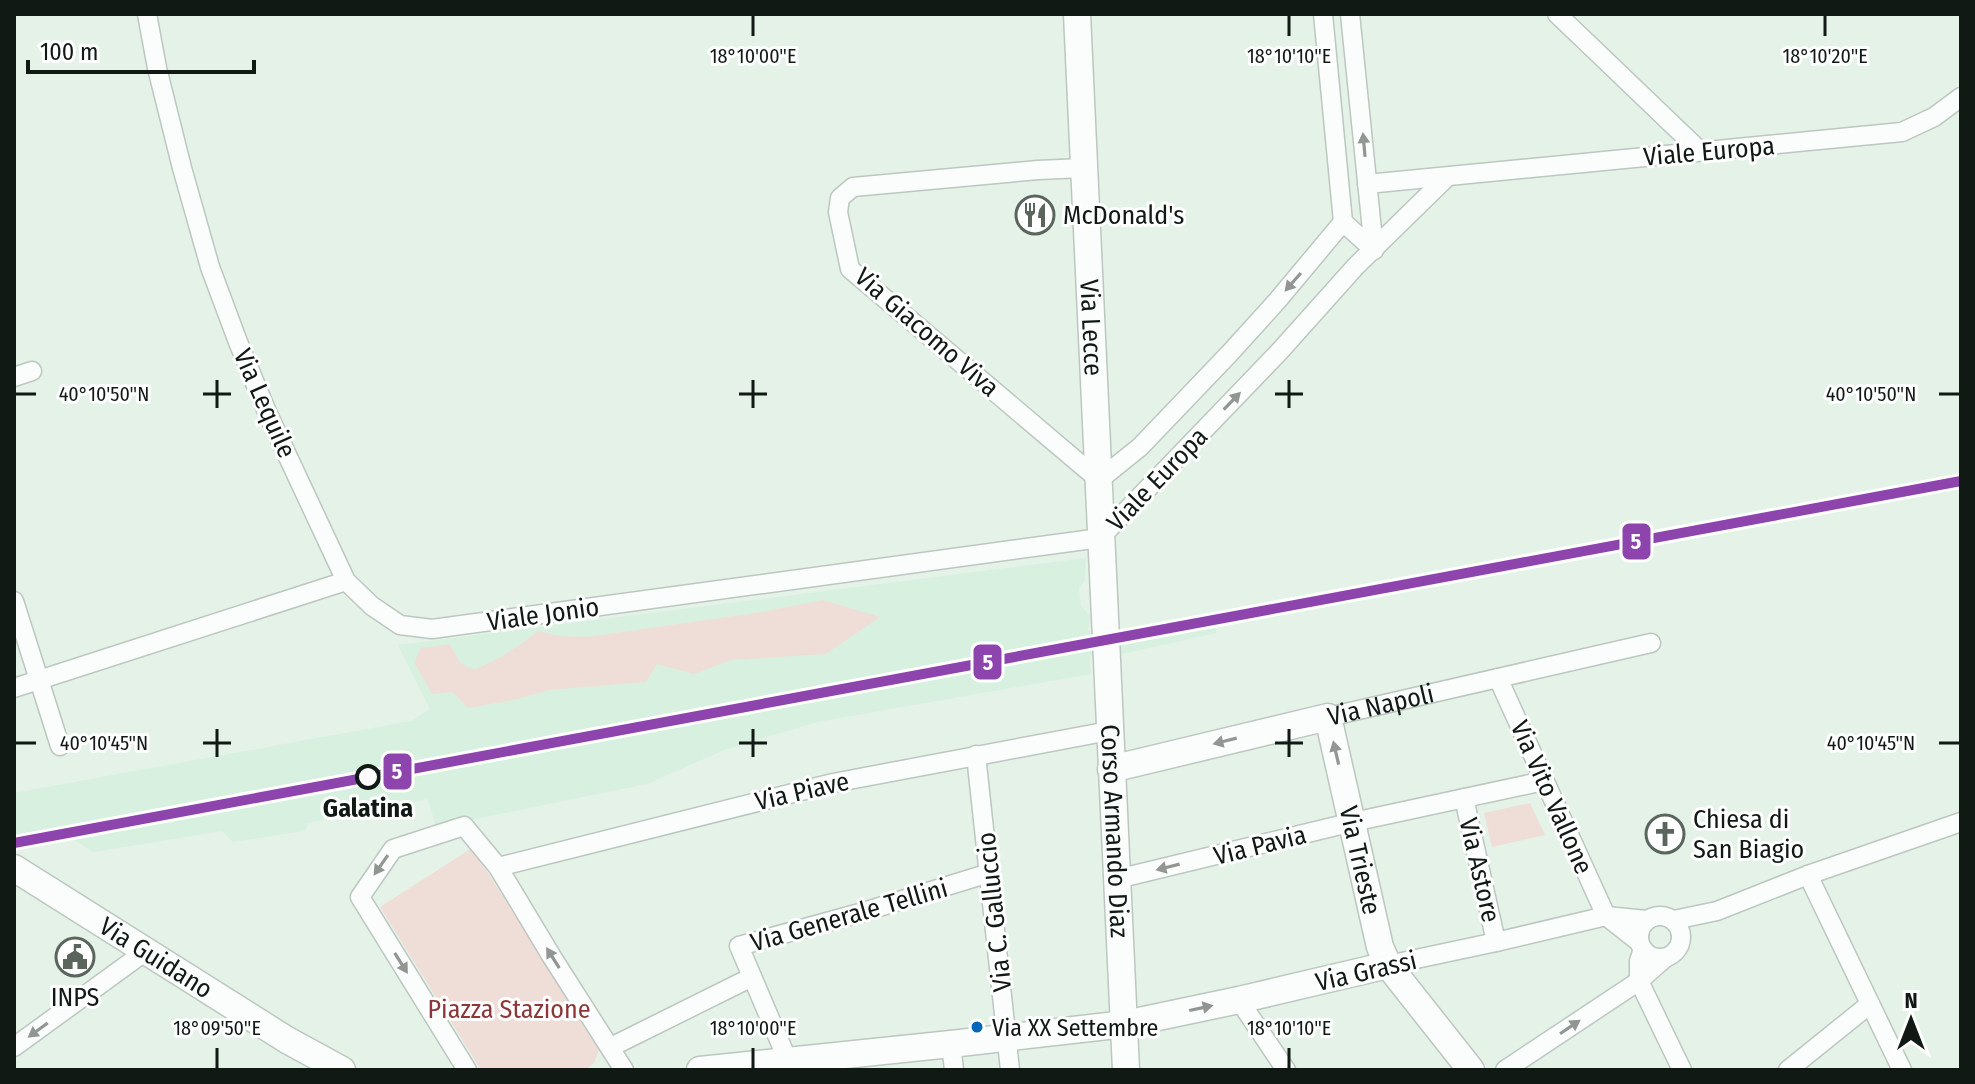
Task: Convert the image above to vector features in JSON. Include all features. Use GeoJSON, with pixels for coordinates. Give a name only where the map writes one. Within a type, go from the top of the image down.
{"type":"FeatureCollection","features":[{"type":"Feature","properties":{"kind":"main road","name":"Via Lecce"},"geometry":{"type":"LineString","coordinates":[[1077,14],[1105,640]]}},
{"type":"Feature","properties":{"kind":"main road","name":"Corso Armando Diaz"},"geometry":{"type":"LineString","coordinates":[[1105,640],[1126,1070]]}},
{"type":"Feature","properties":{"kind":"main road","name":"Via Napoli"},"geometry":{"type":"LineString","coordinates":[[1111,769],[1328,717]]}},
{"type":"Feature","properties":{"kind":"main road","name":"Via Trieste"},"geometry":{"type":"LineString","coordinates":[[1328,717],[1380,947],[1388,965],[1471,1070]]}},
{"type":"Feature","properties":{"kind":"main road","name":"Via Guidano"},"geometry":{"type":"LineString","coordinates":[[14,868],[287,1040],[342,1070]]}},
{"type":"Feature","properties":{"kind":"main road","name":"Via Grassi"},"geometry":{"type":"LineString","coordinates":[[708,1070],[788,1061],[952,1057],[1007,1037],[1125,1024],[1388,965]]}},
{"type":"Feature","properties":{"kind":"street","name":"Via Lequile"},"geometry":{"type":"LineString","coordinates":[[147,14],[160,82],[210,267],[267,412],[346,581]]}},
{"type":"Feature","properties":{"kind":"street"},"geometry":{"type":"LineString","coordinates":[[1323,14],[1343,222],[1374,250]]}},
{"type":"Feature","properties":{"kind":"street"},"geometry":{"type":"LineString","coordinates":[[1350,14],[1374,250]]}},
{"type":"Feature","properties":{"kind":"street"},"geometry":{"type":"LineString","coordinates":[[1557,14],[1700,151]]}},
{"type":"Feature","properties":{"kind":"street","name":"Viale Europa"},"geometry":{"type":"LineString","coordinates":[[1367,184],[1902,132],[1934,117],[1961,97]]}},
{"type":"Feature","properties":{"kind":"street","name":"Via Giacomo Viva"},"geometry":{"type":"LineString","coordinates":[[1083,168],[853,187],[840,198],[838,212],[850,269],[1099,480]]}},
{"type":"Feature","properties":{"kind":"street","name":"Viale Europa"},"geometry":{"type":"LineString","coordinates":[[1100,538],[1279,352],[1356,266],[1447,177]]}},
{"type":"Feature","properties":{"kind":"street","name":"Viale Europa"},"geometry":{"type":"LineString","coordinates":[[1099,480],[1140,447],[1248,333],[1343,222]]}},
{"type":"Feature","properties":{"kind":"street"},"geometry":{"type":"LineString","coordinates":[[1140,447],[1165,471]]}},
{"type":"Feature","properties":{"kind":"street","name":"Viale Jonio"},"geometry":{"type":"LineString","coordinates":[[346,581],[372,606],[400,625],[432,629],[1100,538]]}},
{"type":"Feature","properties":{"kind":"street"},"geometry":{"type":"LineString","coordinates":[[14,688],[346,581]]}},
{"type":"Feature","properties":{"kind":"street"},"geometry":{"type":"LineString","coordinates":[[14,601],[60,746]]}},
{"type":"Feature","properties":{"kind":"street","name":"Via Napoli"},"geometry":{"type":"LineString","coordinates":[[1328,717],[1651,643]]}},
{"type":"Feature","properties":{"kind":"street","name":"Via Vito Vallone"},"geometry":{"type":"LineString","coordinates":[[1498,678],[1606,916]]}},
{"type":"Feature","properties":{"kind":"street","name":"Via Piave"},"geometry":{"type":"LineString","coordinates":[[498,867],[833,783],[1109,731]]}},
{"type":"Feature","properties":{"kind":"street","name":"Via C. Galluccio"},"geometry":{"type":"LineString","coordinates":[[976,755],[1010,1070]]}},
{"type":"Feature","properties":{"kind":"street","name":"Via Pavia"},"geometry":{"type":"LineString","coordinates":[[1117,879],[1353,822],[1544,781]]}},
{"type":"Feature","properties":{"kind":"street","name":"Via Astore"},"geometry":{"type":"LineString","coordinates":[[1464,798],[1496,942]]}},
{"type":"Feature","properties":{"kind":"street"},"geometry":{"type":"LineString","coordinates":[[1674,920],[1717,911],[1808,875],[1961,822]]}},
{"type":"Feature","properties":{"kind":"street"},"geometry":{"type":"LineString","coordinates":[[467,1070],[360,897],[393,849],[464,826],[498,867],[624,1070]]}},
{"type":"Feature","properties":{"kind":"street","name":"Via Generale Tellini"},"geometry":{"type":"LineString","coordinates":[[752,977],[739,946],[989,873]]}},
{"type":"Feature","properties":{"kind":"street"},"geometry":{"type":"LineString","coordinates":[[1808,875],[1902,1070]]}},
{"type":"Feature","properties":{"kind":"street"},"geometry":{"type":"LineString","coordinates":[[1505,1070],[1639,981],[1672,955],[1700,924],[1717,911]]}},
{"type":"Feature","properties":{"kind":"street"},"geometry":{"type":"LineString","coordinates":[[1606,916],[1649,955],[1665,958]]}},
{"type":"Feature","properties":{"kind":"street","name":"Via Grassi"},"geometry":{"type":"LineString","coordinates":[[1388,965],[1606,916],[1647,920]]}},
{"type":"Feature","properties":{"kind":"street"},"geometry":{"type":"LineString","coordinates":[[1681,943],[1679,927],[1674,920],[1665,916],[1647,920],[1639,934],[1639,981],[1682,1070]]}},
{"type":"Feature","properties":{"kind":"street"},"geometry":{"type":"LineString","coordinates":[[14,1047],[146,951]]}},
{"type":"Feature","properties":{"kind":"street"},"geometry":{"type":"LineString","coordinates":[[611,1047],[752,977],[788,1061]]}},
{"type":"Feature","properties":{"kind":"street"},"geometry":{"type":"LineString","coordinates":[[1239,1000],[1286,1070]]}},
{"type":"Feature","properties":{"kind":"street"},"geometry":{"type":"LineString","coordinates":[[1788,1070],[1870,1004]]}},
{"type":"Feature","properties":{"kind":"shaded area"},"geometry":{"type":"Polygon","coordinates":[[[1086,558],[1085,580],[1079,588],[1081,606],[1090,616],[1088,630],[1095,634],[1214,612],[1216,633],[1117,655],[1115,649],[1090,655],[1091,674],[817,722],[724,750],[647,784],[436,827],[428,799],[308,823],[305,831],[233,842],[222,831],[93,852],[73,839],[14,849],[14,793],[411,721],[430,709],[398,645],[1086,558]]]}},
{"type":"Feature","properties":{"kind":"green space"},"geometry":{"type":"Polygon","coordinates":[[[823,600],[880,617],[826,654],[731,660],[694,674],[657,664],[646,682],[549,690],[468,708],[453,692],[432,694],[414,662],[421,648],[450,644],[460,663],[474,670],[508,653],[538,631],[559,636],[587,637],[762,612],[823,600]]]}},
{"type":"Feature","properties":{"kind":"green space"},"geometry":{"type":"Polygon","coordinates":[[[1530,803],[1545,835],[1492,847],[1484,813],[1530,803]]]}},
{"type":"Feature","properties":{"kind":"green space","name":"Piazza Stazione"},"geometry":{"type":"Polygon","coordinates":[[[472,848],[600,1048],[594,1063],[585,1070],[481,1070],[380,907],[472,848]]]}},
{"type":"Feature","properties":{"kind":"transit line","name":"5"},"geometry":{"type":"LineString","coordinates":[[14,843],[1961,481]]}},
{"type":"Feature","properties":{"kind":"place","name":"McDonald's"},"geometry":{"type":"Point","coordinates":[1035,215]}},
{"type":"Feature","properties":{"kind":"place","name":"Galatina"},"geometry":{"type":"Point","coordinates":[368,777]}},
{"type":"Feature","properties":{"kind":"place","name":"Chiesa di San Biagio"},"geometry":{"type":"Point","coordinates":[1665,834]}},
{"type":"Feature","properties":{"kind":"place","name":"INPS"},"geometry":{"type":"Point","coordinates":[75,957]}},
{"type":"Feature","properties":{"kind":"place","name":"Via XX Settembre"},"geometry":{"type":"Point","coordinates":[977,1027]}}]}
